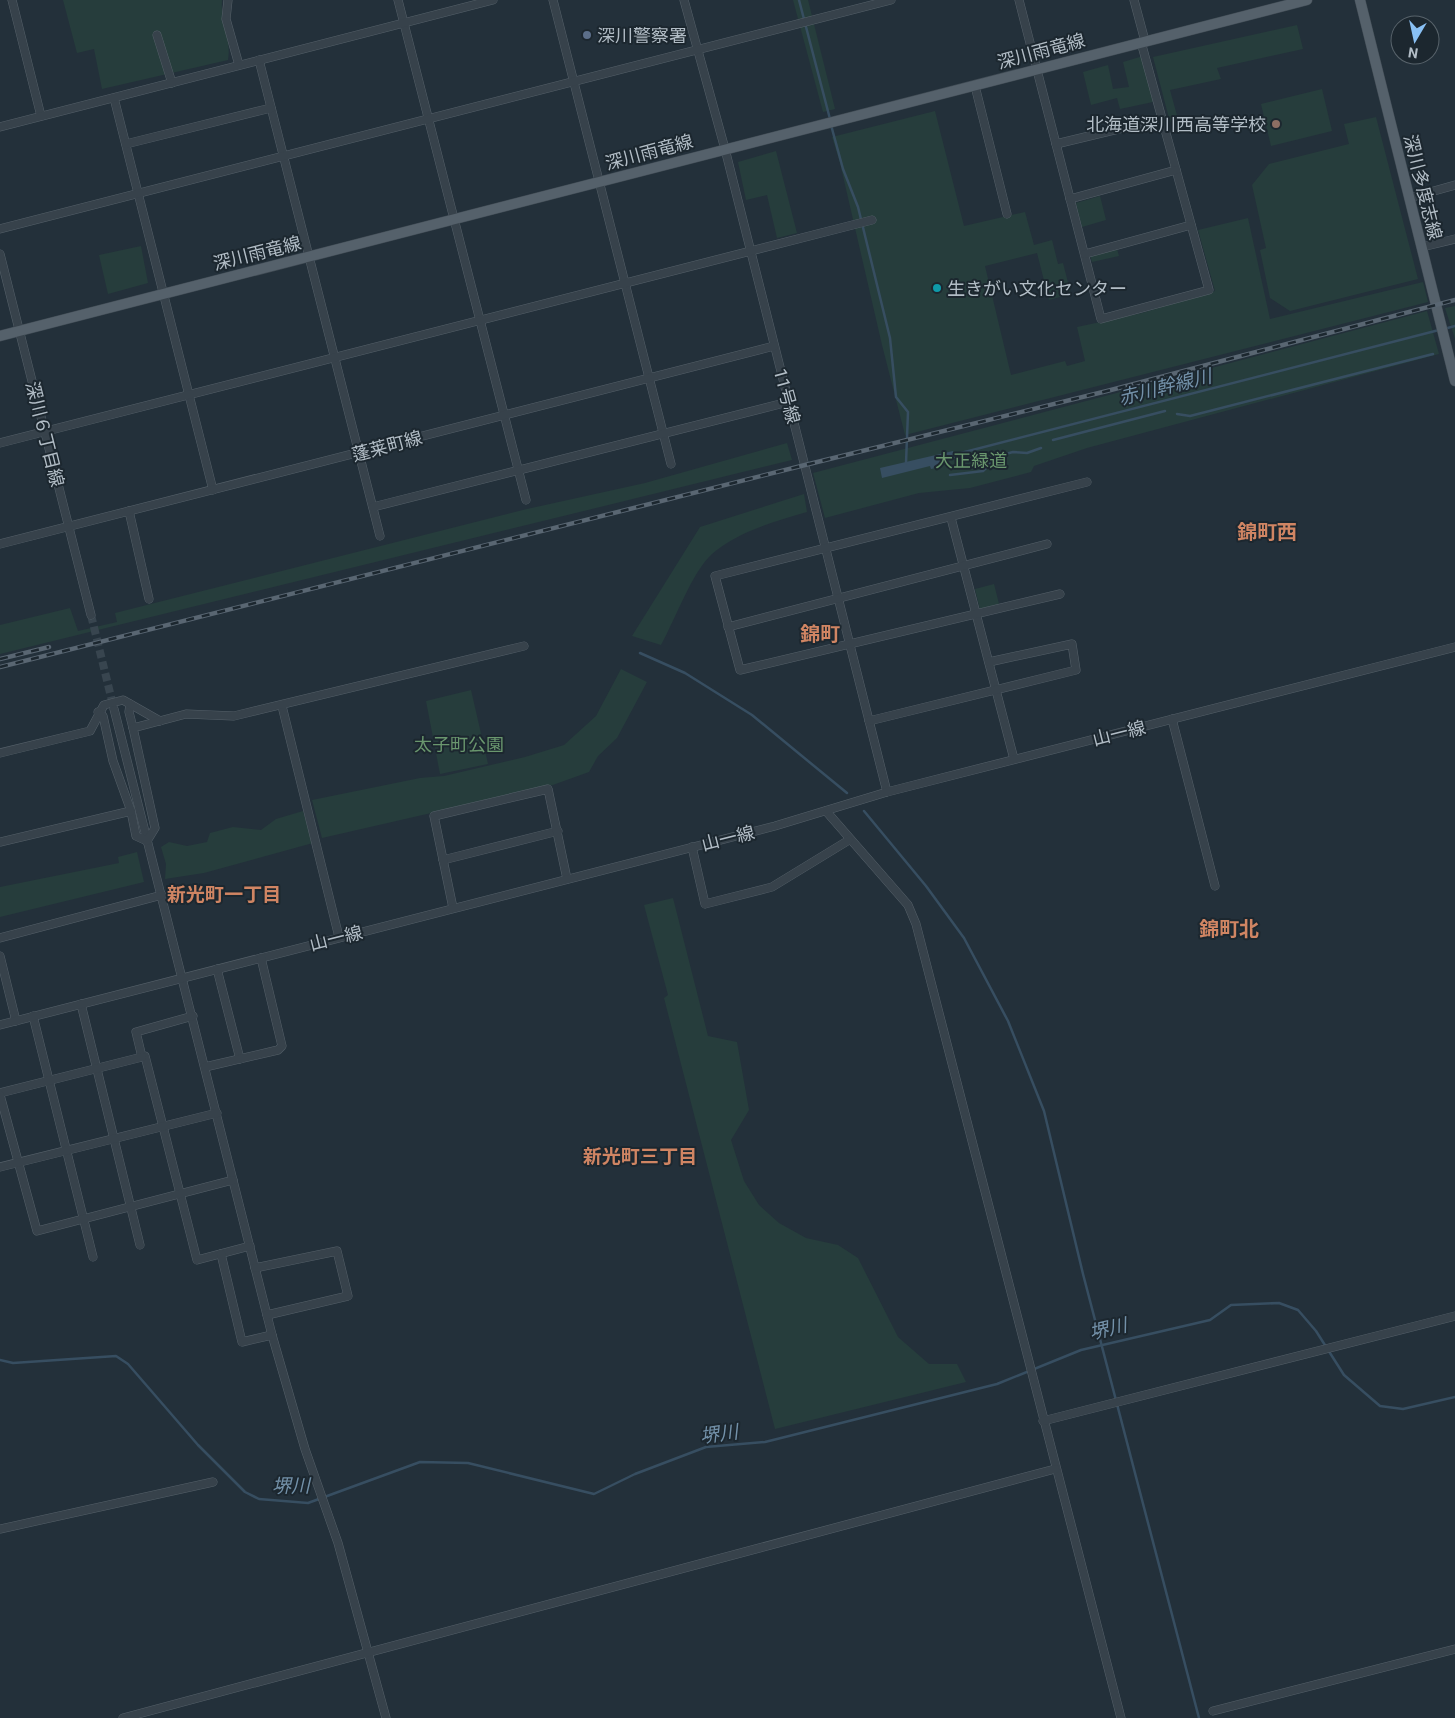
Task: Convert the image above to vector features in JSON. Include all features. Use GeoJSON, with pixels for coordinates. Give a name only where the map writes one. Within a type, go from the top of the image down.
{"type":"FeatureCollection","features":[{"type":"Feature","properties":{"kind":"main road","name":"深川雨竜線"},"geometry":{"type":"LineString","coordinates":[[0,336],[1307,0]]}},
{"type":"Feature","properties":{"kind":"main road","name":"深川多度志線"},"geometry":{"type":"LineString","coordinates":[[1360,0],[1455,381]]}},
{"type":"Feature","properties":{"kind":"street"},"geometry":{"type":"LineString","coordinates":[[12,0],[41,116]]}},
{"type":"Feature","properties":{"kind":"street"},"geometry":{"type":"LineString","coordinates":[[228,0],[226,19],[239,65]]}},
{"type":"Feature","properties":{"kind":"street"},"geometry":{"type":"LineString","coordinates":[[398,0],[526,500]]}},
{"type":"Feature","properties":{"kind":"street"},"geometry":{"type":"LineString","coordinates":[[0,127],[493,0]]}},
{"type":"Feature","properties":{"kind":"street"},"geometry":{"type":"LineString","coordinates":[[553,0],[670,464]]}},
{"type":"Feature","properties":{"kind":"street","name":"11号線"},"geometry":{"type":"LineString","coordinates":[[684,0],[725,149],[887,792]]}},
{"type":"Feature","properties":{"kind":"street"},"geometry":{"type":"LineString","coordinates":[[0,229],[888,0]]}},
{"type":"Feature","properties":{"kind":"street"},"geometry":{"type":"LineString","coordinates":[[1019,0],[1101,320],[1209,290],[1160,118],[1134,0]]}},
{"type":"Feature","properties":{"kind":"street"},"geometry":{"type":"LineString","coordinates":[[157,35],[172,83]]}},
{"type":"Feature","properties":{"kind":"street"},"geometry":{"type":"LineString","coordinates":[[259,60],[380,536]]}},
{"type":"Feature","properties":{"kind":"street"},"geometry":{"type":"LineString","coordinates":[[975,86],[1007,214]]}},
{"type":"Feature","properties":{"kind":"street"},"geometry":{"type":"LineString","coordinates":[[114,98],[191,394],[213,490]]}},
{"type":"Feature","properties":{"kind":"street"},"geometry":{"type":"LineString","coordinates":[[126,144],[271,108]]}},
{"type":"Feature","properties":{"kind":"street"},"geometry":{"type":"LineString","coordinates":[[1056,144],[1160,118]]}},
{"type":"Feature","properties":{"kind":"street"},"geometry":{"type":"LineString","coordinates":[[1070,198],[1176,170]]}},
{"type":"Feature","properties":{"kind":"street"},"geometry":{"type":"LineString","coordinates":[[1410,198],[1455,185]]}},
{"type":"Feature","properties":{"kind":"street"},"geometry":{"type":"LineString","coordinates":[[0,443],[872,220]]}},
{"type":"Feature","properties":{"kind":"street"},"geometry":{"type":"LineString","coordinates":[[1084,254],[1191,225]]}},
{"type":"Feature","properties":{"kind":"street"},"geometry":{"type":"LineString","coordinates":[[1422,247],[1455,239]]}},
{"type":"Feature","properties":{"kind":"street","name":"深川６丁目線"},"geometry":{"type":"LineString","coordinates":[[0,254],[91,615]]}},
{"type":"Feature","properties":{"kind":"street","name":"蓬莱町線"},"geometry":{"type":"LineString","coordinates":[[0,544],[774,346]]}},
{"type":"Feature","properties":{"kind":"street"},"geometry":{"type":"LineString","coordinates":[[373,507],[788,402]]}},
{"type":"Feature","properties":{"kind":"street"},"geometry":{"type":"LineString","coordinates":[[1060,594],[740,670],[715,576],[951,518],[1087,482]]}},
{"type":"Feature","properties":{"kind":"street"},"geometry":{"type":"LineString","coordinates":[[129,512],[149,598]]}},
{"type":"Feature","properties":{"kind":"street"},"geometry":{"type":"LineString","coordinates":[[951,518],[1014,759]]}},
{"type":"Feature","properties":{"kind":"street"},"geometry":{"type":"LineString","coordinates":[[728,627],[1047,544]]}},
{"type":"Feature","properties":{"kind":"street"},"geometry":{"type":"LineString","coordinates":[[869,721],[1076,670],[1072,644],[989,662]]}},
{"type":"Feature","properties":{"kind":"street"},"geometry":{"type":"LineString","coordinates":[[133,728],[199,713],[234,716],[282,706],[524,646]]}},
{"type":"Feature","properties":{"kind":"street","name":"山一線"},"geometry":{"type":"LineString","coordinates":[[0,1024],[567,880],[826,811],[887,792],[1455,647]]}},
{"type":"Feature","properties":{"kind":"street"},"geometry":{"type":"LineString","coordinates":[[0,753],[90,731],[98,712],[104,705],[123,700],[160,721]]}},
{"type":"Feature","properties":{"kind":"street"},"geometry":{"type":"LineString","coordinates":[[130,704],[129,712],[155,828],[147,841]]}},
{"type":"Feature","properties":{"kind":"street"},"geometry":{"type":"LineString","coordinates":[[282,706],[339,937]]}},
{"type":"Feature","properties":{"kind":"street"},"geometry":{"type":"LineString","coordinates":[[114,709],[272,1335],[319,1490],[338,1543],[386,1718]]}},
{"type":"Feature","properties":{"kind":"street"},"geometry":{"type":"LineString","coordinates":[[98,712],[102,716],[114,761],[131,811],[136,836],[147,841]]}},
{"type":"Feature","properties":{"kind":"street"},"geometry":{"type":"LineString","coordinates":[[1172,719],[1215,886]]}},
{"type":"Feature","properties":{"kind":"street"},"geometry":{"type":"LineString","coordinates":[[453,908],[434,816],[548,789],[567,880]]}},
{"type":"Feature","properties":{"kind":"street"},"geometry":{"type":"LineString","coordinates":[[0,842],[131,811]]}},
{"type":"Feature","properties":{"kind":"street"},"geometry":{"type":"LineString","coordinates":[[826,811],[849,840],[908,905],[916,924],[1028,1366],[1121,1718]]}},
{"type":"Feature","properties":{"kind":"street"},"geometry":{"type":"LineString","coordinates":[[443,860],[558,831]]}},
{"type":"Feature","properties":{"kind":"street"},"geometry":{"type":"LineString","coordinates":[[692,847],[705,904],[772,886],[849,840]]}},
{"type":"Feature","properties":{"kind":"street"},"geometry":{"type":"LineString","coordinates":[[0,938],[162,895]]}},
{"type":"Feature","properties":{"kind":"street"},"geometry":{"type":"LineString","coordinates":[[0,956],[16,1020]]}},
{"type":"Feature","properties":{"kind":"street"},"geometry":{"type":"LineString","coordinates":[[205,1067],[278,1050],[282,1046],[261,958]]}},
{"type":"Feature","properties":{"kind":"street"},"geometry":{"type":"LineString","coordinates":[[217,969],[240,1059]]}},
{"type":"Feature","properties":{"kind":"street"},"geometry":{"type":"LineString","coordinates":[[81,1004],[140,1245]]}},
{"type":"Feature","properties":{"kind":"street"},"geometry":{"type":"LineString","coordinates":[[33,1016],[93,1257]]}},
{"type":"Feature","properties":{"kind":"street"},"geometry":{"type":"LineString","coordinates":[[142,1057],[136,1032],[193,1016]]}},
{"type":"Feature","properties":{"kind":"street"},"geometry":{"type":"LineString","coordinates":[[233,1180],[181,1194],[83,1218],[37,1231],[0,1094],[145,1056],[181,1194],[196,1260],[250,1246]]}},
{"type":"Feature","properties":{"kind":"street"},"geometry":{"type":"LineString","coordinates":[[0,1167],[217,1113]]}},
{"type":"Feature","properties":{"kind":"street"},"geometry":{"type":"LineString","coordinates":[[255,1268],[337,1251],[348,1296],[267,1315]]}},
{"type":"Feature","properties":{"kind":"street"},"geometry":{"type":"LineString","coordinates":[[221,1254],[242,1342],[272,1335]]}},
{"type":"Feature","properties":{"kind":"street"},"geometry":{"type":"LineString","coordinates":[[1043,1421],[1455,1316]]}},
{"type":"Feature","properties":{"kind":"street"},"geometry":{"type":"LineString","coordinates":[[123,1718],[1055,1469]]}},
{"type":"Feature","properties":{"kind":"street"},"geometry":{"type":"LineString","coordinates":[[0,1529],[213,1482]]}},
{"type":"Feature","properties":{"kind":"street"},"geometry":{"type":"LineString","coordinates":[[1214,1711],[1455,1650]]}},
{"type":"Feature","properties":{"kind":"green space"},"geometry":{"type":"Polygon","coordinates":[[[63,0],[222,0],[229,53],[228,60],[102,89],[94,49],[77,53],[63,0]]]}},
{"type":"Feature","properties":{"kind":"green space"},"geometry":{"type":"Polygon","coordinates":[[[793,0],[808,0],[835,109],[823,112],[793,0]]]}},
{"type":"Feature","properties":{"kind":"green space"},"geometry":{"type":"Polygon","coordinates":[[[1297,25],[1303,49],[1217,68],[1221,79],[1170,90],[1178,119],[1170,122],[1153,57],[1297,25]]]}},
{"type":"Feature","properties":{"kind":"green space"},"geometry":{"type":"Polygon","coordinates":[[[1143,56],[1153,102],[1120,109],[1117,98],[1091,105],[1083,72],[1108,65],[1113,89],[1129,87],[1123,62],[1143,56]]]}},
{"type":"Feature","properties":{"kind":"green space"},"geometry":{"type":"Polygon","coordinates":[[[1322,89],[1332,131],[1271,146],[1261,104],[1322,89]]]}},
{"type":"Feature","properties":{"kind":"green space"},"geometry":{"type":"Polygon","coordinates":[[[935,111],[964,226],[1025,212],[1034,245],[1052,240],[1058,264],[1063,263],[1071,294],[1049,300],[1037,253],[985,266],[1011,375],[1065,361],[1067,366],[1085,361],[1077,327],[1142,313],[1215,291],[1198,230],[1248,218],[1270,319],[1423,282],[1428,302],[905,435],[840,163],[832,137],[935,111]]]}},
{"type":"Feature","properties":{"kind":"green space"},"geometry":{"type":"Polygon","coordinates":[[[1376,117],[1418,279],[1290,311],[1270,298],[1260,250],[1266,248],[1252,185],[1269,164],[1349,144],[1344,124],[1376,117]]]}},
{"type":"Feature","properties":{"kind":"green space"},"geometry":{"type":"Polygon","coordinates":[[[776,151],[797,233],[777,238],[767,195],[746,200],[738,162],[776,151]]]}},
{"type":"Feature","properties":{"kind":"green space"},"geometry":{"type":"Polygon","coordinates":[[[1100,196],[1106,220],[1082,227],[1076,203],[1100,196]]]}},
{"type":"Feature","properties":{"kind":"green space"},"geometry":{"type":"Polygon","coordinates":[[[141,246],[148,283],[108,294],[99,255],[141,246]]]}},
{"type":"Feature","properties":{"kind":"green space"},"geometry":{"type":"Polygon","coordinates":[[[1117,249],[1119,256],[1092,262],[1090,255],[1117,249]]]}},
{"type":"Feature","properties":{"kind":"green space"},"geometry":{"type":"Polygon","coordinates":[[[1455,306],[1455,339],[1445,308],[1455,306]]]}},
{"type":"Feature","properties":{"kind":"green space","name":"大正緑道"},"geometry":{"type":"Polygon","coordinates":[[[1427,311],[1439,354],[1087,448],[1034,466],[1031,472],[970,488],[919,493],[825,518],[813,473],[1427,311]]]}},
{"type":"Feature","properties":{"kind":"green space"},"geometry":{"type":"Polygon","coordinates":[[[787,443],[792,460],[0,654],[0,625],[70,608],[78,631],[117,622],[115,613],[527,509],[645,483],[787,443]]]}},
{"type":"Feature","properties":{"kind":"green space"},"geometry":{"type":"Polygon","coordinates":[[[804,494],[807,512],[745,533],[712,554],[691,584],[661,645],[632,636],[700,527],[804,494]]]}},
{"type":"Feature","properties":{"kind":"green space"},"geometry":{"type":"Polygon","coordinates":[[[994,584],[999,604],[980,609],[975,589],[994,584]]]}},
{"type":"Feature","properties":{"kind":"green space"},"geometry":{"type":"Polygon","coordinates":[[[621,669],[647,682],[617,738],[598,756],[589,772],[550,786],[322,838],[312,800],[420,778],[444,776],[525,757],[564,745],[596,716],[621,669]]]}},
{"type":"Feature","properties":{"kind":"green space","name":"太子町公園"},"geometry":{"type":"Polygon","coordinates":[[[471,690],[488,764],[440,774],[426,701],[471,690]]]}},
{"type":"Feature","properties":{"kind":"green space"},"geometry":{"type":"Polygon","coordinates":[[[303,811],[313,843],[204,873],[165,879],[166,864],[161,847],[169,842],[187,846],[207,842],[210,833],[233,827],[261,830],[276,819],[303,811]]]}},
{"type":"Feature","properties":{"kind":"green space"},"geometry":{"type":"Polygon","coordinates":[[[137,852],[144,882],[0,917],[0,887],[119,863],[118,857],[137,852]]]}},
{"type":"Feature","properties":{"kind":"green space"},"geometry":{"type":"Polygon","coordinates":[[[673,898],[708,1036],[737,1042],[749,1110],[731,1140],[744,1181],[759,1205],[779,1223],[806,1238],[838,1245],[858,1258],[898,1337],[929,1364],[957,1364],[966,1382],[775,1429],[664,998],[668,995],[644,905],[673,898]]]}},
{"type":"Feature","properties":{"kind":"water"},"geometry":{"type":"Polygon","coordinates":[[[953,451],[955,458],[942,461],[943,466],[931,469],[930,466],[882,478],[880,468],[953,451]]]}},
{"type":"Feature","properties":{"kind":"waterway"},"geometry":{"type":"LineString","coordinates":[[799,0],[830,119]]}},
{"type":"Feature","properties":{"kind":"waterway"},"geometry":{"type":"LineString","coordinates":[[831,125],[843,169],[858,207],[890,338],[896,397],[908,412],[906,463]]}},
{"type":"Feature","properties":{"kind":"waterway","name":"赤川幹線川"},"geometry":{"type":"LineString","coordinates":[[1444,329],[1455,326]]}},
{"type":"Feature","properties":{"kind":"waterway","name":"赤川幹線川"},"geometry":{"type":"LineString","coordinates":[[953,455],[1439,330]]}},
{"type":"Feature","properties":{"kind":"waterway"},"geometry":{"type":"LineString","coordinates":[[1177,414],[1190,416],[1433,354]]}},
{"type":"Feature","properties":{"kind":"waterway"},"geometry":{"type":"LineString","coordinates":[[1053,440],[1165,411]]}},
{"type":"Feature","properties":{"kind":"waterway"},"geometry":{"type":"LineString","coordinates":[[950,475],[983,471],[998,456],[1013,452],[1027,453],[1041,448]]}},
{"type":"Feature","properties":{"kind":"waterway"},"geometry":{"type":"LineString","coordinates":[[640,653],[685,673],[752,715],[847,793]]}},
{"type":"Feature","properties":{"kind":"waterway"},"geometry":{"type":"LineString","coordinates":[[864,811],[926,886],[964,938],[1008,1021],[1044,1111],[1083,1274],[1199,1718]]}},
{"type":"Feature","properties":{"kind":"waterway","name":"堺川"},"geometry":{"type":"LineString","coordinates":[[0,1360],[13,1363],[116,1356],[128,1364],[198,1445],[245,1492],[259,1499],[308,1503],[420,1462],[468,1463],[594,1494],[635,1474],[706,1447],[765,1442],[997,1384],[1081,1350],[1210,1320],[1231,1305],[1279,1303],[1298,1310],[1316,1331],[1344,1375],[1380,1406],[1403,1409],[1455,1397]]}},
{"type":"Feature","properties":{"kind":"tunnel"},"geometry":{"type":"LineString","coordinates":[[91,615],[114,709]]}},
{"type":"Feature","properties":{"kind":"railway"},"geometry":{"type":"LineString","coordinates":[[0,667],[1107,391],[1455,300]]}},
{"type":"Feature","properties":{"kind":"railway"},"geometry":{"type":"LineString","coordinates":[[0,659],[49,647]]}},
{"type":"Feature","properties":{"kind":"place","name":"深川警察署"},"geometry":{"type":"Point","coordinates":[587,35]}},
{"type":"Feature","properties":{"kind":"place","name":"北海道深川西高等学校"},"geometry":{"type":"Point","coordinates":[1276,124]}},
{"type":"Feature","properties":{"kind":"place","name":"生きがい文化センター"},"geometry":{"type":"Point","coordinates":[937,288]}},
{"type":"Feature","properties":{"kind":"district","name":"錦町西"},"geometry":{"type":"Point","coordinates":[1267,532]}},
{"type":"Feature","properties":{"kind":"district","name":"錦町"},"geometry":{"type":"Point","coordinates":[820,634]}},
{"type":"Feature","properties":{"kind":"district","name":"新光町一丁目"},"geometry":{"type":"Point","coordinates":[224,894]}},
{"type":"Feature","properties":{"kind":"district","name":"錦町北"},"geometry":{"type":"Point","coordinates":[1229,929]}},
{"type":"Feature","properties":{"kind":"district","name":"新光町三丁目"},"geometry":{"type":"Point","coordinates":[640,1156]}}]}
